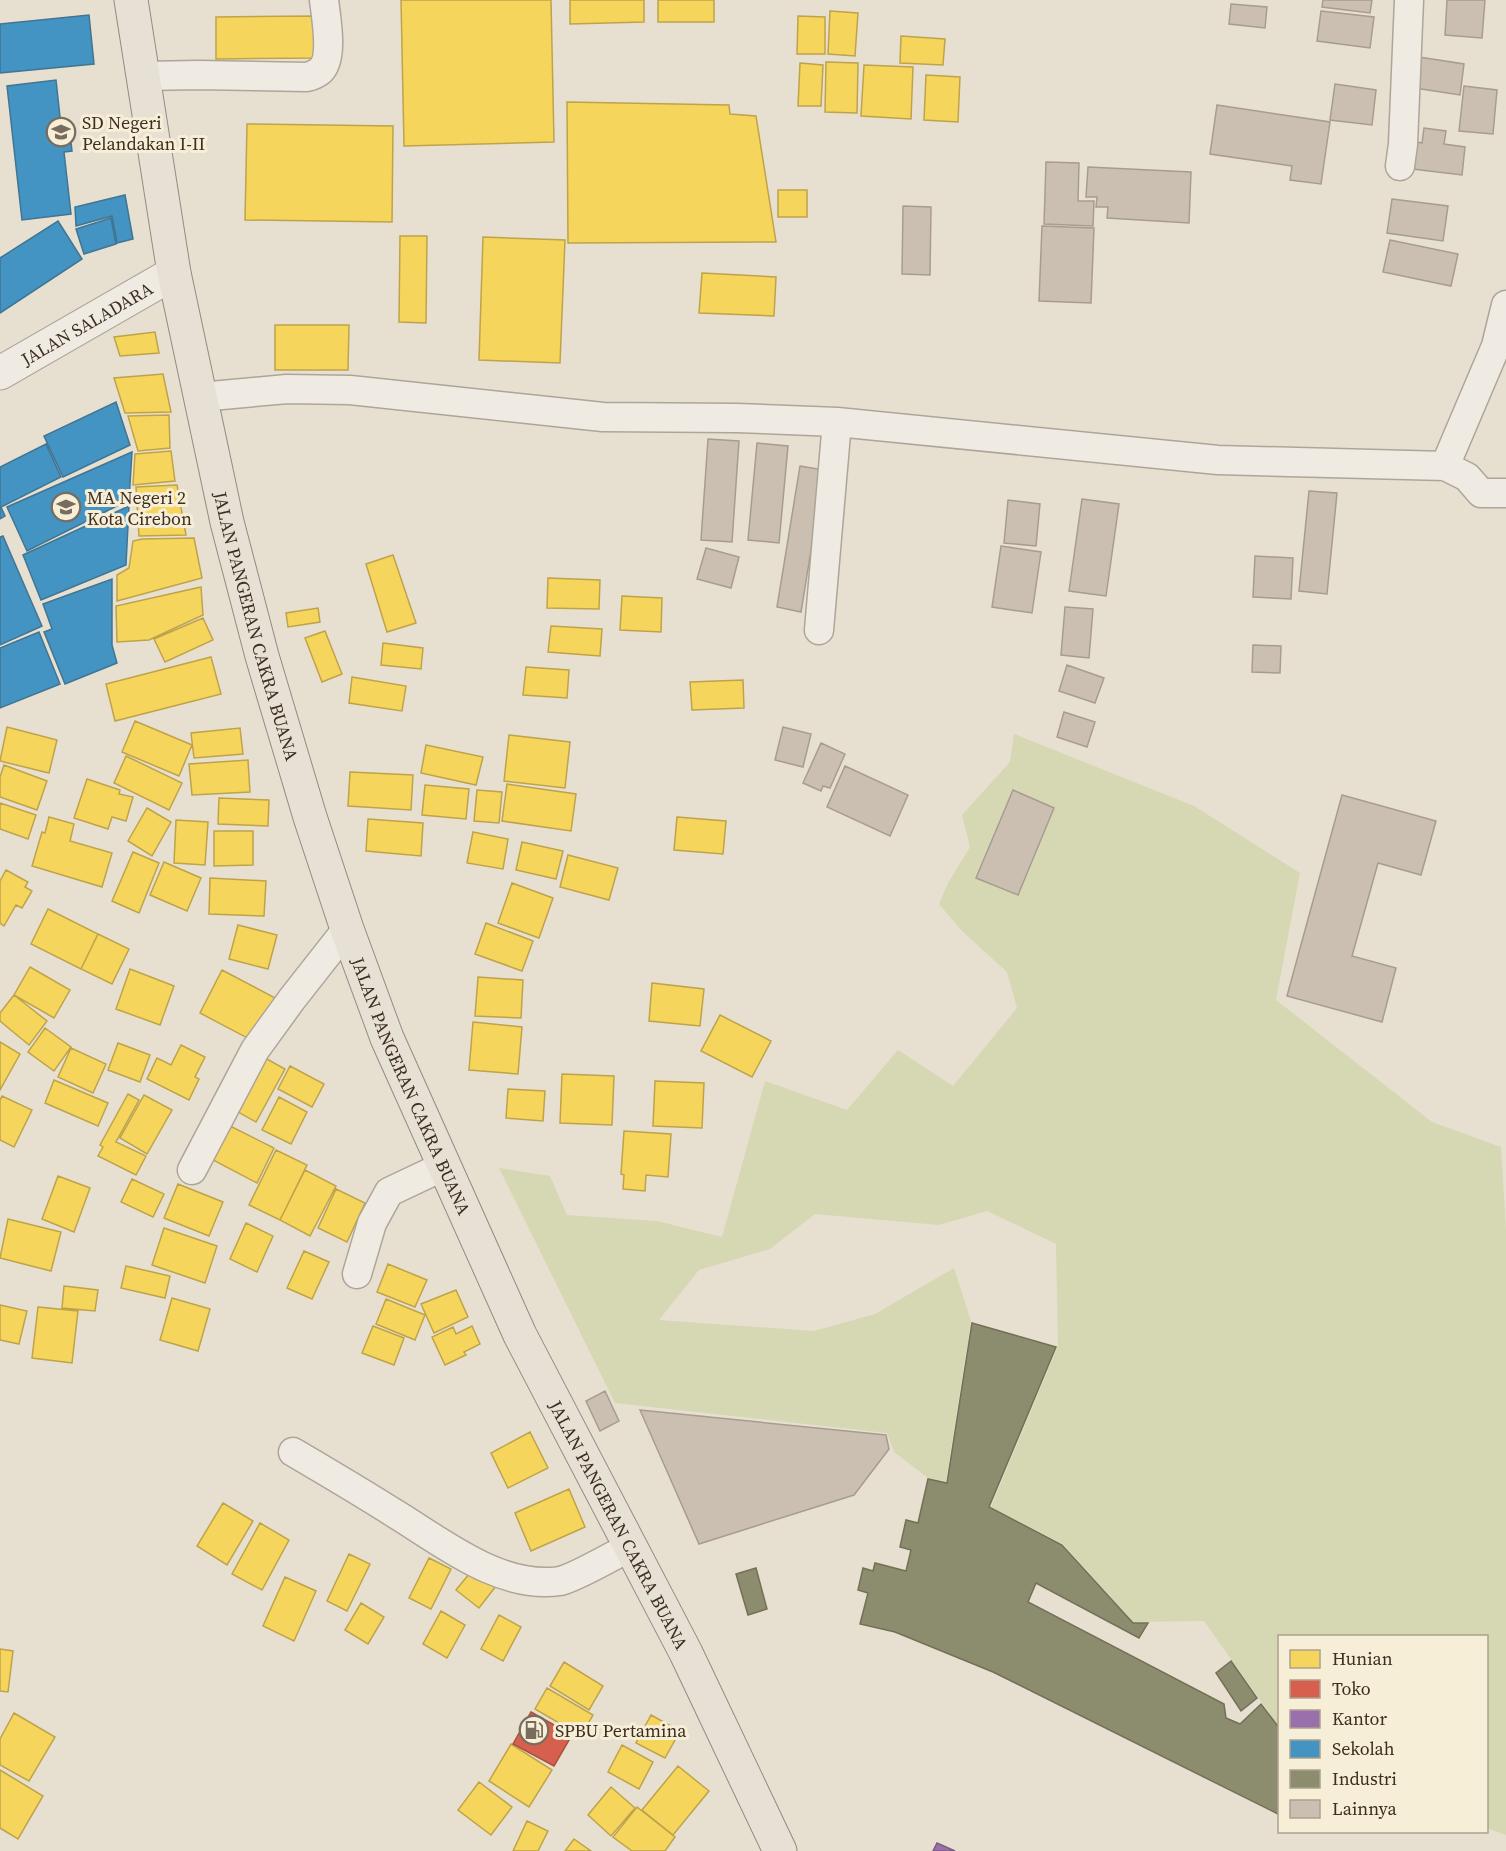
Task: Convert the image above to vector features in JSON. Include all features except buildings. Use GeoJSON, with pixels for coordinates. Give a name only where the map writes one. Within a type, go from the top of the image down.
{"type":"FeatureCollection","features":[{"type":"Feature","properties":{"kind":"main road","name":"JALAN PANGERAN CAKRA BUANA"},"geometry":{"type":"LineString","coordinates":[[131,0],[174,273],[227,522],[262,656],[310,817],[347,929],[387,1038],[520,1335],[686,1653],[780,1851]]}},
{"type":"Feature","properties":{"kind":"street"},"geometry":{"type":"LineString","coordinates":[[143,76],[307,77],[321,70],[328,51],[324,0]]}},
{"type":"Feature","properties":{"kind":"street"},"geometry":{"type":"LineString","coordinates":[[1400,166],[1403,144],[1409,0]]}},
{"type":"Feature","properties":{"kind":"street","name":"JALAN SALADARA"},"geometry":{"type":"LineString","coordinates":[[0,373],[174,273]]}},
{"type":"Feature","properties":{"kind":"street"},"geometry":{"type":"LineString","coordinates":[[1445,466],[1496,346],[1506,305]]}},
{"type":"Feature","properties":{"kind":"street"},"geometry":{"type":"LineString","coordinates":[[200,397],[286,389],[350,390],[603,417],[737,418],[837,422],[1218,460],[1445,466],[1467,477],[1481,493],[1506,493]]}},
{"type":"Feature","properties":{"kind":"street"},"geometry":{"type":"LineString","coordinates":[[819,630],[837,422]]}},
{"type":"Feature","properties":{"kind":"street"},"geometry":{"type":"LineString","coordinates":[[192,1170],[255,1050],[347,929]]}},
{"type":"Feature","properties":{"kind":"street"},"geometry":{"type":"LineString","coordinates":[[357,1274],[372,1223],[389,1192],[444,1166]]}},
{"type":"Feature","properties":{"kind":"street"},"geometry":{"type":"LineString","coordinates":[[292,1452],[406,1520],[439,1543],[498,1572],[521,1580],[563,1580],[630,1547]]}},
{"type":"Feature","properties":{"kind":"green space"},"geometry":{"type":"Polygon","coordinates":[[[1014,734],[1194,806],[1300,873],[1276,1000],[1432,1122],[1501,1147],[1506,1230],[1506,1835],[1488,1828],[1488,1635],[1278,1635],[1278,1726],[1204,1621],[1133,1622],[1063,1544],[991,1507],[1058,1346],[1056,1244],[987,1211],[939,1225],[815,1214],[770,1249],[699,1270],[659,1320],[814,1331],[875,1314],[954,1268],[971,1321],[946,1481],[928,1478],[894,1452],[887,1433],[615,1403],[499,1168],[550,1176],[567,1215],[657,1221],[722,1237],[765,1081],[847,1110],[898,1050],[953,1086],[1017,1008],[1007,972],[962,931],[939,904],[948,883],[970,847],[962,815],[1010,762],[1014,734]]]}},
{"type":"Feature","properties":{"kind":"place","name":"SD Negeri Pelandakan I-II"},"geometry":{"type":"Point","coordinates":[61,132]}},
{"type":"Feature","properties":{"kind":"place","name":"MA Negeri 2 Kota Cirebon"},"geometry":{"type":"Point","coordinates":[66,507]}},
{"type":"Feature","properties":{"kind":"place","name":"SPBU Pertamina"},"geometry":{"type":"Point","coordinates":[534,1730]}}]}
